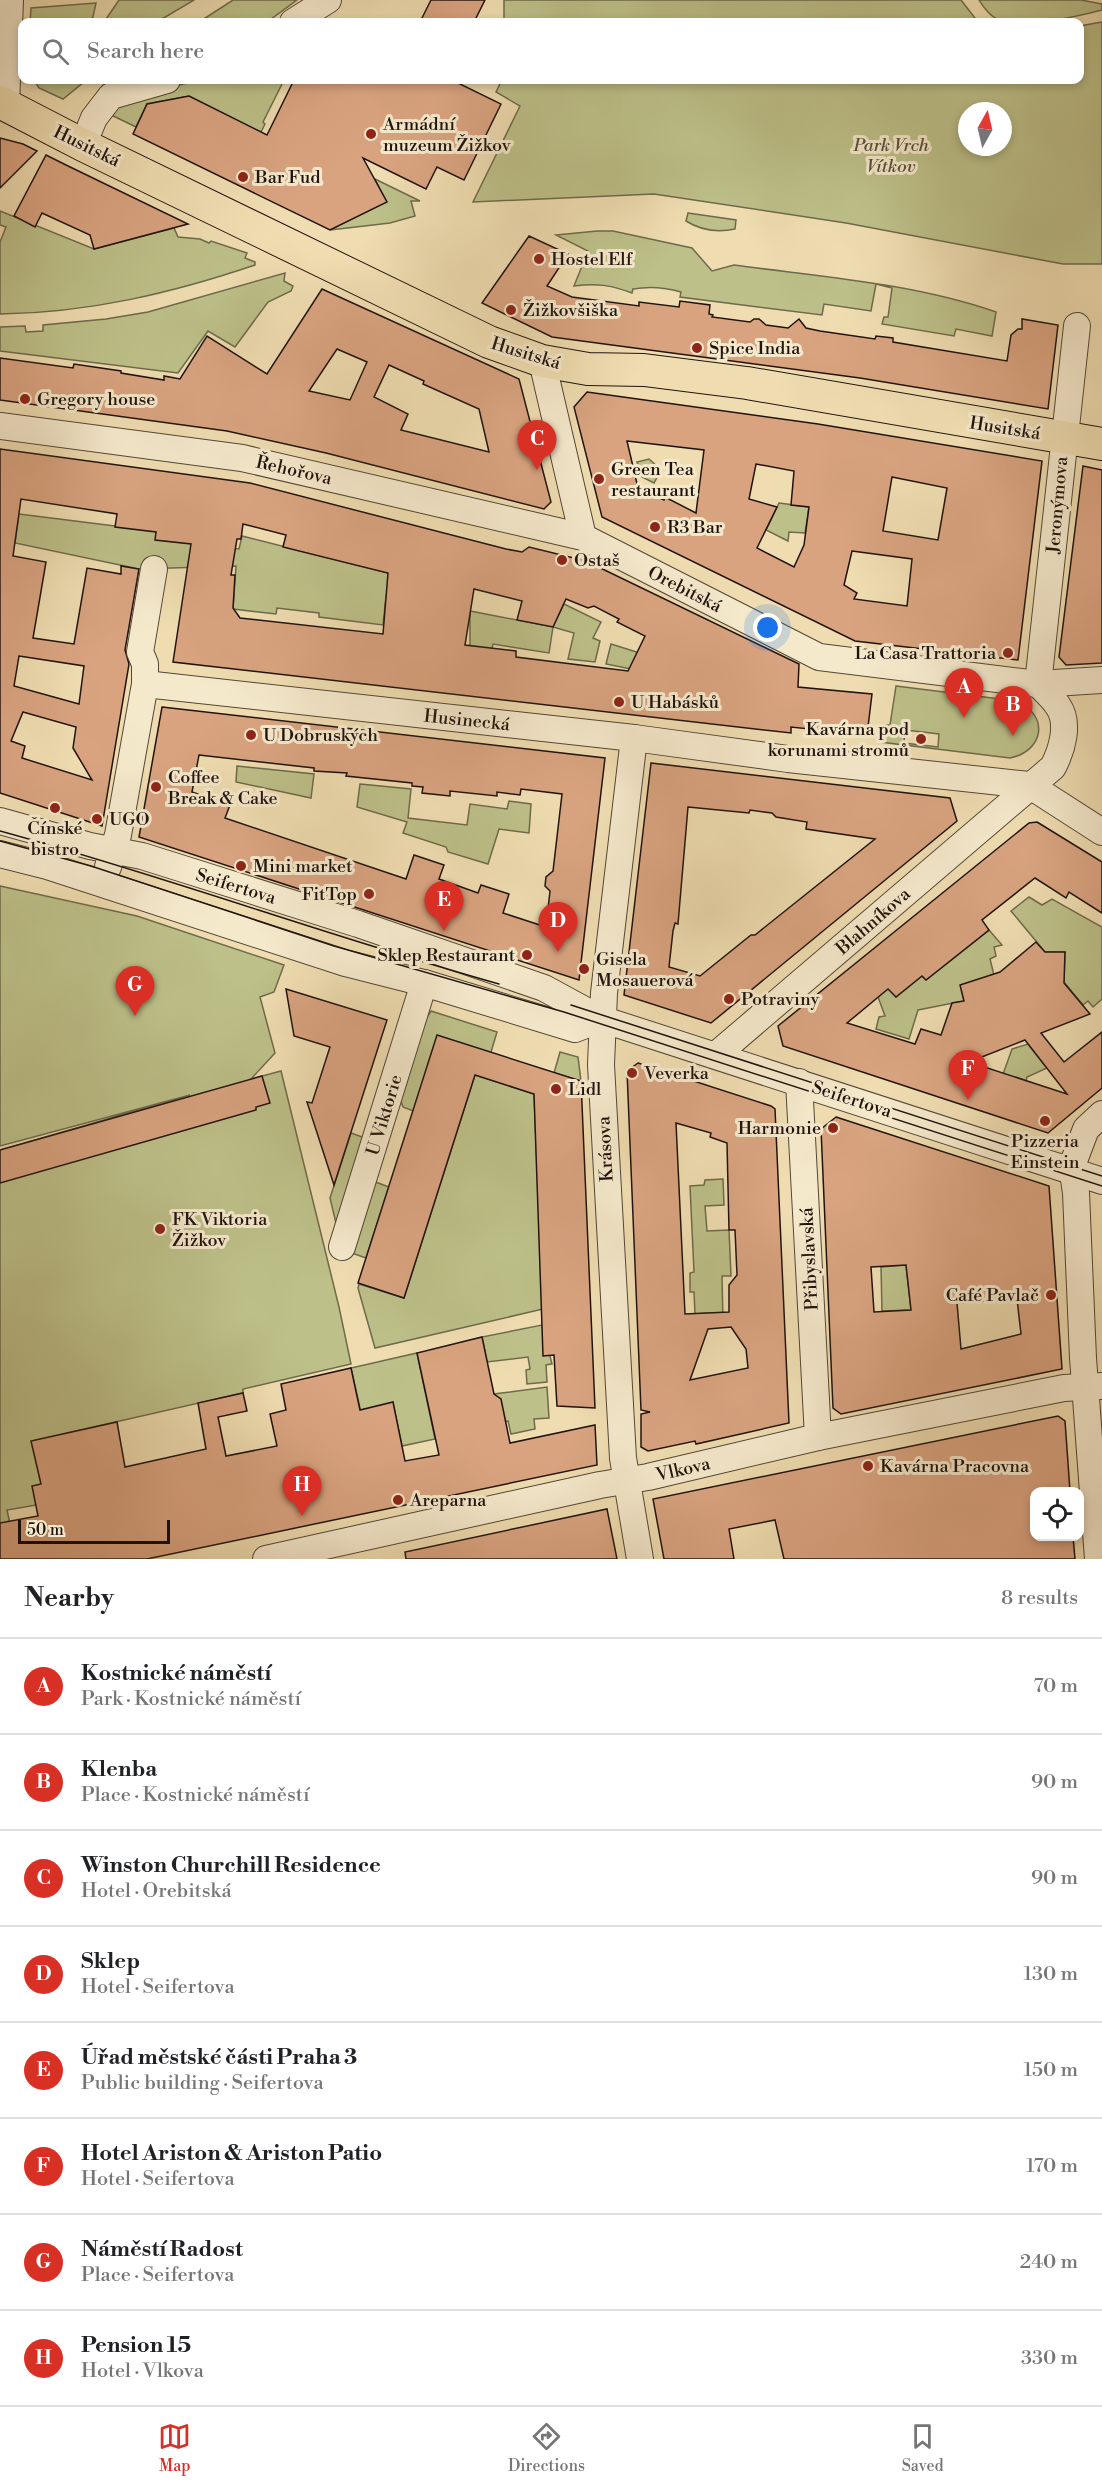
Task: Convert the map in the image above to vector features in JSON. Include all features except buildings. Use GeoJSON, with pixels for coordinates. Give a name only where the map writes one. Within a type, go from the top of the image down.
{"type":"FeatureCollection","features":[{"type":"Feature","properties":{"kind":"main road","name":"Husitská"},"geometry":{"type":"LineString","coordinates":[[3,103],[83,145],[489,342],[542,361],[588,369],[644,370],[747,383],[1102,444]]}},
{"type":"Feature","properties":{"kind":"street"},"geometry":{"type":"LineString","coordinates":[[3,103],[10,0]]}},
{"type":"Feature","properties":{"kind":"street"},"geometry":{"type":"LineString","coordinates":[[299,18],[328,0]]}},
{"type":"Feature","properties":{"kind":"street"},"geometry":{"type":"LineString","coordinates":[[83,145],[94,118],[111,96],[153,84]]}},
{"type":"Feature","properties":{"kind":"street","name":"Jeronýmova"},"geometry":{"type":"LineString","coordinates":[[1038,684],[1077,326]]}},
{"type":"Feature","properties":{"kind":"street"},"geometry":{"type":"LineString","coordinates":[[542,361],[583,537]]}},
{"type":"Feature","properties":{"kind":"street","name":"Řehořova"},"geometry":{"type":"LineString","coordinates":[[0,426],[242,458],[583,537]]}},
{"type":"Feature","properties":{"kind":"street","name":"Orebitská"},"geometry":{"type":"LineString","coordinates":[[583,537],[819,657],[1038,684],[1102,680]]}},
{"type":"Feature","properties":{"kind":"street"},"geometry":{"type":"LineString","coordinates":[[102,885],[118,835],[145,684],[145,664],[140,652],[154,569]]}},
{"type":"Feature","properties":{"kind":"street","name":"Husinecká"},"geometry":{"type":"LineString","coordinates":[[145,684],[634,738],[788,759],[1029,786]]}},
{"type":"Feature","properties":{"kind":"street","name":"Blahníkova"},"geometry":{"type":"LineString","coordinates":[[716,1055],[1053,766],[1059,754],[1064,721],[1060,707],[1038,684]]}},
{"type":"Feature","properties":{"kind":"street","name":"Krásova"},"geometry":{"type":"LineString","coordinates":[[634,738],[601,1019],[604,1143],[623,1458],[640,1559]]}},
{"type":"Feature","properties":{"kind":"street"},"geometry":{"type":"LineString","coordinates":[[1029,786],[1102,832]]}},
{"type":"Feature","properties":{"kind":"street","name":"Seifertova"},"geometry":{"type":"LineString","coordinates":[[0,821],[113,851],[142,856],[369,928],[544,988],[601,1019],[1102,1181]]}},
{"type":"Feature","properties":{"kind":"street"},"geometry":{"type":"LineString","coordinates":[[0,854],[47,866],[345,963],[424,983],[575,1029],[601,1019]]}},
{"type":"Feature","properties":{"kind":"street","name":"U Viktorie"},"geometry":{"type":"LineString","coordinates":[[342,1247],[424,983]]}},
{"type":"Feature","properties":{"kind":"street","name":"Přibyslavská"},"geometry":{"type":"LineString","coordinates":[[799,1082],[818,1437]]}},
{"type":"Feature","properties":{"kind":"street"},"geometry":{"type":"LineString","coordinates":[[1098,1559],[1094,1387],[1073,1171],[1083,1134],[1102,1114]]}},
{"type":"Feature","properties":{"kind":"street","name":"Vlkova"},"geometry":{"type":"LineString","coordinates":[[266,1559],[818,1437],[1064,1388],[1094,1387]]}},
{"type":"Feature","properties":{"kind":"green space"},"geometry":{"type":"Polygon","coordinates":[[[119,0],[194,0],[164,18],[107,18],[119,0]]]}},
{"type":"Feature","properties":{"kind":"green space"},"geometry":{"type":"Polygon","coordinates":[[[233,0],[297,0],[272,18],[205,18],[233,0]]]}},
{"type":"Feature","properties":{"kind":"green space"},"geometry":{"type":"Polygon","coordinates":[[[504,0],[961,0],[975,18],[504,18],[504,0]]]}},
{"type":"Feature","properties":{"kind":"green space"},"geometry":{"type":"Polygon","coordinates":[[[979,0],[1081,0],[1102,4],[1102,10],[1067,18],[995,18],[979,0]]]}},
{"type":"Feature","properties":{"kind":"green space"},"geometry":{"type":"Polygon","coordinates":[[[96,3],[92,18],[30,18],[31,8],[96,3]]]}},
{"type":"Feature","properties":{"kind":"green space","name":"Park Vrch Vítkov"},"geometry":{"type":"Polygon","coordinates":[[[1102,22],[1102,264],[1063,264],[846,223],[654,194],[473,202],[520,106],[496,92],[500,84],[1084,84],[1084,25],[1102,22]]]}},
{"type":"Feature","properties":{"kind":"green space"},"geometry":{"type":"Polygon","coordinates":[[[36,84],[82,84],[63,99],[39,88],[36,84]]]}},
{"type":"Feature","properties":{"kind":"green space"},"geometry":{"type":"Polygon","coordinates":[[[183,84],[282,84],[263,122],[265,124],[261,132],[189,96],[147,104],[136,127],[109,114],[127,96],[183,84]]]}},
{"type":"Feature","properties":{"kind":"green space"},"geometry":{"type":"Polygon","coordinates":[[[375,179],[420,201],[411,201],[415,216],[390,223],[330,230],[386,201],[375,179]]]}},
{"type":"Feature","properties":{"kind":"green space"},"geometry":{"type":"Polygon","coordinates":[[[0,211],[94,249],[174,228],[178,237],[200,239],[209,243],[211,241],[247,253],[245,258],[255,262],[255,265],[161,293],[129,300],[65,310],[0,314],[0,242],[6,227],[0,225],[0,211]]]}},
{"type":"Feature","properties":{"kind":"green space"},"geometry":{"type":"Polygon","coordinates":[[[688,213],[736,220],[735,229],[716,231],[698,227],[686,221],[688,213]]]}},
{"type":"Feature","properties":{"kind":"green space"},"geometry":{"type":"Polygon","coordinates":[[[613,231],[692,248],[712,271],[734,265],[867,282],[964,302],[996,312],[992,336],[956,329],[954,336],[882,324],[884,317],[888,317],[892,288],[876,284],[871,311],[824,304],[822,315],[680,297],[681,292],[663,288],[633,289],[632,293],[603,285],[574,286],[588,251],[556,235],[613,231]]]}},
{"type":"Feature","properties":{"kind":"green space"},"geometry":{"type":"Polygon","coordinates":[[[285,273],[284,281],[293,286],[291,291],[268,302],[235,347],[208,331],[178,373],[0,351],[0,327],[25,326],[26,332],[43,331],[43,325],[148,312],[285,273]]]}},
{"type":"Feature","properties":{"kind":"green space"},"geometry":{"type":"Polygon","coordinates":[[[649,459],[661,470],[654,483],[642,477],[637,462],[649,459]]]}},
{"type":"Feature","properties":{"kind":"green space"},"geometry":{"type":"Polygon","coordinates":[[[779,503],[809,507],[805,533],[789,532],[788,541],[766,530],[779,503]]]}},
{"type":"Feature","properties":{"kind":"green space"},"geometry":{"type":"Polygon","coordinates":[[[19,514],[115,526],[156,526],[202,545],[239,549],[242,536],[404,577],[386,596],[383,625],[319,617],[319,613],[277,608],[276,614],[233,609],[236,566],[139,569],[15,543],[19,514]]]}},
{"type":"Feature","properties":{"kind":"green space"},"geometry":{"type":"Polygon","coordinates":[[[564,604],[601,622],[593,638],[600,641],[595,662],[568,659],[574,633],[553,627],[564,604]]]}},
{"type":"Feature","properties":{"kind":"green space"},"geometry":{"type":"Polygon","coordinates":[[[470,611],[553,627],[549,653],[493,644],[492,649],[470,646],[470,611]]]}},
{"type":"Feature","properties":{"kind":"green space"},"geometry":{"type":"Polygon","coordinates":[[[611,644],[643,654],[641,671],[606,664],[611,644]]]}},
{"type":"Feature","properties":{"kind":"green space"},"geometry":{"type":"Polygon","coordinates":[[[896,686],[1016,701],[1027,707],[1034,715],[1038,723],[1038,732],[1036,741],[1030,748],[1010,758],[880,742],[882,725],[890,725],[896,686]],[[905,730],[904,743],[938,747],[939,734],[905,730]]]}},
{"type":"Feature","properties":{"kind":"green space"},"geometry":{"type":"Polygon","coordinates":[[[237,766],[314,774],[311,798],[236,782],[237,766]]]}},
{"type":"Feature","properties":{"kind":"green space"},"geometry":{"type":"Polygon","coordinates":[[[360,784],[411,789],[408,818],[467,825],[470,804],[507,809],[509,801],[531,804],[529,833],[499,829],[488,864],[448,852],[446,847],[403,833],[407,822],[357,807],[360,784]]]}},
{"type":"Feature","properties":{"kind":"green space","name":"FK Viktoria Žižkov"},"geometry":{"type":"Polygon","coordinates":[[[0,886],[137,916],[284,965],[274,992],[260,997],[275,1053],[251,1079],[281,1071],[351,1364],[243,1389],[243,1393],[32,1441],[72,1451],[36,1505],[7,1510],[10,1524],[0,1526],[0,1150],[190,1095],[0,1146],[0,886]]]}},
{"type":"Feature","properties":{"kind":"green space"},"geometry":{"type":"Polygon","coordinates":[[[1029,897],[1042,905],[1052,899],[1102,927],[1102,999],[1093,1007],[1088,1001],[1083,1005],[1064,982],[1065,952],[1045,952],[1011,911],[1029,897]]]}},
{"type":"Feature","properties":{"kind":"green space"},"geometry":{"type":"Polygon","coordinates":[[[989,930],[1002,945],[994,947],[996,956],[990,959],[994,975],[961,985],[964,1001],[918,1010],[909,1039],[876,1029],[879,1017],[885,1016],[878,997],[887,986],[896,997],[922,976],[926,980],[989,930]]]}},
{"type":"Feature","properties":{"kind":"green space"},"geometry":{"type":"Polygon","coordinates":[[[431,1011],[497,1032],[491,1052],[413,1111],[403,1107],[400,1099],[424,1022],[431,1011]]]}},
{"type":"Feature","properties":{"kind":"green space"},"geometry":{"type":"Polygon","coordinates":[[[1028,1044],[1047,1068],[1027,1077],[1026,1081],[1016,1077],[1014,1081],[1002,1077],[1012,1049],[1028,1044]]]}},
{"type":"Feature","properties":{"kind":"green space"},"geometry":{"type":"Polygon","coordinates":[[[560,1052],[578,1057],[581,1081],[554,1073],[560,1052]]]}},
{"type":"Feature","properties":{"kind":"green space"},"geometry":{"type":"Polygon","coordinates":[[[475,1075],[534,1094],[543,1309],[375,1348],[358,1288],[359,1284],[404,1298],[475,1075]]]}},
{"type":"Feature","properties":{"kind":"green space"},"geometry":{"type":"Polygon","coordinates":[[[351,1133],[365,1138],[336,1223],[330,1198],[351,1133]]]}},
{"type":"Feature","properties":{"kind":"green space"},"geometry":{"type":"Polygon","coordinates":[[[723,1179],[724,1205],[705,1206],[707,1231],[729,1230],[731,1276],[722,1276],[723,1322],[710,1313],[695,1314],[694,1292],[690,1292],[690,1273],[694,1272],[690,1186],[704,1185],[705,1180],[723,1179]]]}},
{"type":"Feature","properties":{"kind":"green space"},"geometry":{"type":"Polygon","coordinates":[[[370,1180],[389,1187],[366,1258],[349,1252],[370,1180]]]}},
{"type":"Feature","properties":{"kind":"green space"},"geometry":{"type":"Polygon","coordinates":[[[906,1265],[911,1310],[882,1311],[881,1267],[906,1265]]]}},
{"type":"Feature","properties":{"kind":"green space"},"geometry":{"type":"Polygon","coordinates":[[[542,1325],[552,1364],[546,1365],[547,1382],[527,1384],[526,1370],[530,1369],[528,1357],[487,1362],[482,1337],[542,1325]]]}},
{"type":"Feature","properties":{"kind":"green space"},"geometry":{"type":"Polygon","coordinates":[[[417,1353],[435,1439],[402,1446],[393,1403],[363,1422],[351,1368],[417,1353]]]}},
{"type":"Feature","properties":{"kind":"green space"},"geometry":{"type":"Polygon","coordinates":[[[547,1387],[549,1418],[534,1419],[535,1429],[511,1434],[508,1421],[500,1423],[494,1394],[547,1387]]]}},
{"type":"Feature","properties":{"kind":"tram line"},"geometry":{"type":"LineString","coordinates":[[0,831],[499,984]]}},
{"type":"Feature","properties":{"kind":"tram line"},"geometry":{"type":"LineString","coordinates":[[0,841],[91,866],[334,946],[564,1012],[1102,1186]]}},
{"type":"Feature","properties":{"kind":"tram line"},"geometry":{"type":"LineString","coordinates":[[571,1005],[1102,1176]]}},
{"type":"Feature","properties":{"kind":"place","name":"Armádní muzeum Žižkov"},"geometry":{"type":"Point","coordinates":[371,134]}},
{"type":"Feature","properties":{"kind":"place","name":"Bar Fud"},"geometry":{"type":"Point","coordinates":[243,177]}},
{"type":"Feature","properties":{"kind":"place","name":"Hostel Elf"},"geometry":{"type":"Point","coordinates":[539,259]}},
{"type":"Feature","properties":{"kind":"place","name":"Žižkovšiška"},"geometry":{"type":"Point","coordinates":[511,310]}},
{"type":"Feature","properties":{"kind":"place","name":"Spice India"},"geometry":{"type":"Point","coordinates":[697,348]}},
{"type":"Feature","properties":{"kind":"place","name":"Gregory house"},"geometry":{"type":"Point","coordinates":[25,399]}},
{"type":"Feature","properties":{"kind":"place","name":"Winston Churchill Residence"},"geometry":{"type":"Point","coordinates":[537,470]}},
{"type":"Feature","properties":{"kind":"place","name":"Green Tea restaurant"},"geometry":{"type":"Point","coordinates":[599,479]}},
{"type":"Feature","properties":{"kind":"place","name":"R3 Bar"},"geometry":{"type":"Point","coordinates":[655,527]}},
{"type":"Feature","properties":{"kind":"place","name":"Ostaš"},"geometry":{"type":"Point","coordinates":[562,560]}},
{"type":"Feature","properties":{"kind":"place","name":"La Casa Trattoria"},"geometry":{"type":"Point","coordinates":[1008,653]}},
{"type":"Feature","properties":{"kind":"place","name":"U Habásků"},"geometry":{"type":"Point","coordinates":[619,702]}},
{"type":"Feature","properties":{"kind":"place","name":"Kostnické náměstí"},"geometry":{"type":"Point","coordinates":[964,718]}},
{"type":"Feature","properties":{"kind":"place","name":"U Dobruských"},"geometry":{"type":"Point","coordinates":[251,735]}},
{"type":"Feature","properties":{"kind":"place","name":"Klenba"},"geometry":{"type":"Point","coordinates":[1013,736]}},
{"type":"Feature","properties":{"kind":"place","name":"Kavárna pod korunami stromů"},"geometry":{"type":"Point","coordinates":[921,739]}},
{"type":"Feature","properties":{"kind":"place","name":"Coffee Break & Cake"},"geometry":{"type":"Point","coordinates":[156,787]}},
{"type":"Feature","properties":{"kind":"place","name":"Čínské bistro"},"geometry":{"type":"Point","coordinates":[55,808]}},
{"type":"Feature","properties":{"kind":"place","name":"UGO"},"geometry":{"type":"Point","coordinates":[97,819]}},
{"type":"Feature","properties":{"kind":"place","name":"Mini market"},"geometry":{"type":"Point","coordinates":[241,866]}},
{"type":"Feature","properties":{"kind":"place","name":"FitTop"},"geometry":{"type":"Point","coordinates":[369,894]}},
{"type":"Feature","properties":{"kind":"place","name":"Úřad městské části Praha 3"},"geometry":{"type":"Point","coordinates":[444,931]}},
{"type":"Feature","properties":{"kind":"place","name":"Sklep"},"geometry":{"type":"Point","coordinates":[558,952]}},
{"type":"Feature","properties":{"kind":"place","name":"Sklep Restaurant"},"geometry":{"type":"Point","coordinates":[527,955]}},
{"type":"Feature","properties":{"kind":"place","name":"Gisela Mosauerová"},"geometry":{"type":"Point","coordinates":[584,969]}},
{"type":"Feature","properties":{"kind":"place","name":"Potraviny"},"geometry":{"type":"Point","coordinates":[729,999]}},
{"type":"Feature","properties":{"kind":"place","name":"Náměstí Radost"},"geometry":{"type":"Point","coordinates":[135,1016]}},
{"type":"Feature","properties":{"kind":"place","name":"Veverka"},"geometry":{"type":"Point","coordinates":[632,1073]}},
{"type":"Feature","properties":{"kind":"place","name":"Lidl"},"geometry":{"type":"Point","coordinates":[556,1089]}},
{"type":"Feature","properties":{"kind":"place","name":"Hotel Ariston & Ariston Patio"},"geometry":{"type":"Point","coordinates":[968,1100]}},
{"type":"Feature","properties":{"kind":"place","name":"Pizzeria Einstein"},"geometry":{"type":"Point","coordinates":[1045,1121]}},
{"type":"Feature","properties":{"kind":"place","name":"Harmonie"},"geometry":{"type":"Point","coordinates":[833,1128]}},
{"type":"Feature","properties":{"kind":"place","name":"FK Viktoria Žižkov"},"geometry":{"type":"Point","coordinates":[160,1229]}},
{"type":"Feature","properties":{"kind":"place","name":"Café Pavlač"},"geometry":{"type":"Point","coordinates":[1051,1295]}},
{"type":"Feature","properties":{"kind":"place","name":"Kavárna Pracovna"},"geometry":{"type":"Point","coordinates":[868,1466]}},
{"type":"Feature","properties":{"kind":"place","name":"Areparna"},"geometry":{"type":"Point","coordinates":[398,1500]}},
{"type":"Feature","properties":{"kind":"place","name":"Pension 15"},"geometry":{"type":"Point","coordinates":[302,1516]}}]}
